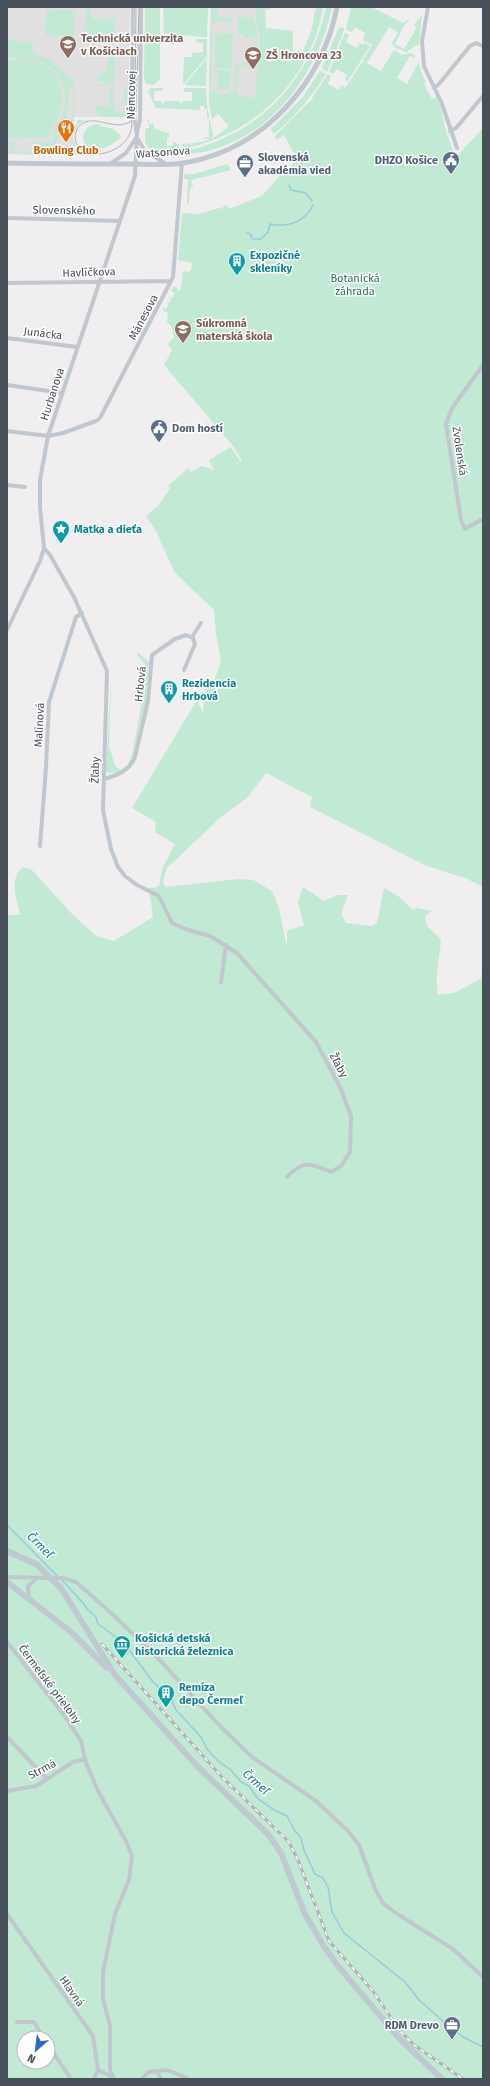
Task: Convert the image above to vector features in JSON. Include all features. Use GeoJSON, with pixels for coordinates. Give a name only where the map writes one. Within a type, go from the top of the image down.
{"type":"FeatureCollection","features":[{"type":"Feature","properties":{"kind":"main road"},"geometry":{"type":"LineString","coordinates":[[7,1551],[36,1564],[61,1588],[75,1608],[97,1647],[116,1676]]}},
{"type":"Feature","properties":{"kind":"main road"},"geometry":{"type":"LineString","coordinates":[[7,1582],[88,1647],[198,1767],[268,1834],[281,1853],[305,1914],[323,1946],[399,2038],[442,2079]]}},
{"type":"Feature","properties":{"kind":"main road"},"geometry":{"type":"LineString","coordinates":[[88,1647],[94,1650],[97,1647]]}},
{"type":"Feature","properties":{"kind":"street","name":"Němcovej"},"geometry":{"type":"LineString","coordinates":[[134,7],[132,105],[137,136],[137,164]]}},
{"type":"Feature","properties":{"kind":"street","name":"Němcovej"},"geometry":{"type":"LineString","coordinates":[[141,7],[140,120],[137,136],[145,151],[166,164]]}},
{"type":"Feature","properties":{"kind":"street","name":"Watsonova"},"geometry":{"type":"LineString","coordinates":[[7,163],[106,165],[182,163],[207,157],[236,146],[258,132],[286,108],[306,84],[319,63],[330,38],[337,7]]}},
{"type":"Feature","properties":{"kind":"street"},"geometry":{"type":"LineString","coordinates":[[428,7],[423,28],[423,57],[426,72],[442,104],[457,148]]}},
{"type":"Feature","properties":{"kind":"street"},"geometry":{"type":"LineString","coordinates":[[434,88],[470,46],[476,43],[483,46]]}},
{"type":"Feature","properties":{"kind":"street"},"geometry":{"type":"LineString","coordinates":[[450,131],[456,128],[483,96]]}},
{"type":"Feature","properties":{"kind":"street"},"geometry":{"type":"LineString","coordinates":[[106,165],[124,155],[137,136]]}},
{"type":"Feature","properties":{"kind":"street","name":"Mánesova"},"geometry":{"type":"LineString","coordinates":[[48,436],[63,433],[100,418],[172,281],[174,273],[182,163]]}},
{"type":"Feature","properties":{"kind":"street","name":"Hurbanova"},"geometry":{"type":"LineString","coordinates":[[7,630],[40,561],[44,548],[40,507],[40,480],[48,436],[135,180],[137,164]]}},
{"type":"Feature","properties":{"kind":"street","name":"Slovenského"},"geometry":{"type":"LineString","coordinates":[[7,218],[120,221]]}},
{"type":"Feature","properties":{"kind":"street","name":"Havlíčkova"},"geometry":{"type":"LineString","coordinates":[[7,283],[172,281]]}},
{"type":"Feature","properties":{"kind":"street","name":"Junácka"},"geometry":{"type":"LineString","coordinates":[[7,338],[77,347]]}},
{"type":"Feature","properties":{"kind":"street","name":"Zvolenská"},"geometry":{"type":"LineString","coordinates":[[483,365],[450,413],[446,430],[461,520],[465,529],[483,519]]}},
{"type":"Feature","properties":{"kind":"street"},"geometry":{"type":"LineString","coordinates":[[7,385],[62,393]]}},
{"type":"Feature","properties":{"kind":"street"},"geometry":{"type":"LineString","coordinates":[[7,431],[48,436]]}},
{"type":"Feature","properties":{"kind":"street"},"geometry":{"type":"LineString","coordinates":[[7,485],[25,487]]}},
{"type":"Feature","properties":{"kind":"street","name":"Žľaby"},"geometry":{"type":"LineString","coordinates":[[44,548],[66,582],[82,612],[107,675],[104,810],[111,849],[121,871],[132,882],[159,896],[172,923],[188,930],[210,936],[226,945],[237,954],[316,1042],[340,1087],[351,1116],[350,1152],[340,1166],[331,1172],[319,1166],[304,1166],[295,1168],[287,1177]]}},
{"type":"Feature","properties":{"kind":"street","name":"Malinová"},"geometry":{"type":"LineString","coordinates":[[40,846],[49,702],[76,617],[82,612]]}},
{"type":"Feature","properties":{"kind":"street"},"geometry":{"type":"LineString","coordinates":[[184,670],[195,646],[195,641],[192,637],[200,623]]}},
{"type":"Feature","properties":{"kind":"street","name":"Hrbová"},"geometry":{"type":"LineString","coordinates":[[104,778],[126,770],[132,764],[135,757],[148,701],[152,655],[183,635],[192,637]]}},
{"type":"Feature","properties":{"kind":"street"},"geometry":{"type":"LineString","coordinates":[[222,982],[226,945]]}},
{"type":"Feature","properties":{"kind":"street"},"geometry":{"type":"LineString","coordinates":[[7,1577],[63,1578],[76,1582],[157,1657],[218,1724],[252,1757],[316,1801],[348,1831],[359,1845],[376,1891],[383,1903],[394,1912],[454,1949],[483,1977]]}},
{"type":"Feature","properties":{"kind":"street"},"geometry":{"type":"LineString","coordinates":[[29,1599],[28,1586],[38,1578]]}},
{"type":"Feature","properties":{"kind":"street","name":"Čermeľské prielohy"},"geometry":{"type":"LineString","coordinates":[[7,1642],[64,1715],[81,1741],[85,1759],[97,1789],[127,1843],[132,1856],[129,1880],[115,1914],[104,1967],[103,1999],[110,2026],[110,2070],[113,2078]]}},
{"type":"Feature","properties":{"kind":"street"},"geometry":{"type":"LineString","coordinates":[[7,1737],[47,1779]]}},
{"type":"Feature","properties":{"kind":"street","name":"Strmá"},"geometry":{"type":"LineString","coordinates":[[7,1791],[36,1786],[73,1762],[85,1759]]}},
{"type":"Feature","properties":{"kind":"street","name":"Hlavná"},"geometry":{"type":"LineString","coordinates":[[7,1914],[93,2036],[98,2070]]}},
{"type":"Feature","properties":{"kind":"street"},"geometry":{"type":"LineString","coordinates":[[17,2022],[34,2022],[38,2030]]}},
{"type":"Feature","properties":{"kind":"street"},"geometry":{"type":"LineString","coordinates":[[56,2057],[71,2079]]}},
{"type":"Feature","properties":{"kind":"street"},"geometry":{"type":"LineString","coordinates":[[94,2079],[98,2070],[113,2078]]}},
{"type":"Feature","properties":{"kind":"street"},"geometry":{"type":"LineString","coordinates":[[141,2079],[149,2072],[167,2070],[189,2079]]}},
{"type":"Feature","properties":{"kind":"street"},"geometry":{"type":"LineString","coordinates":[[157,2072],[161,2079]]}},
{"type":"Feature","properties":{"kind":"shaded area","name":"Technická univerzita v Košiciach"},"geometry":{"type":"Polygon","coordinates":[[[7,7],[130,7],[129,117],[74,117],[72,155],[7,154],[7,7]]]}},
{"type":"Feature","properties":{"kind":"shaded area","name":"ZŠ Hroncova 23"},"geometry":{"type":"Polygon","coordinates":[[[211,7],[263,7],[264,28],[293,31],[292,56],[231,129],[218,113],[209,89],[211,7]]]}},
{"type":"Feature","properties":{"kind":"green space"},"geometry":{"type":"Polygon","coordinates":[[[47,7],[51,7],[51,10],[74,10],[74,36],[45,35],[47,7]]]}},
{"type":"Feature","properties":{"kind":"green space"},"geometry":{"type":"Polygon","coordinates":[[[159,7],[160,10],[160,79],[154,85],[146,84],[144,79],[145,8],[159,7]]]}},
{"type":"Feature","properties":{"kind":"green space"},"geometry":{"type":"Polygon","coordinates":[[[211,7],[217,7],[217,17],[232,17],[232,24],[224,20],[214,23],[212,22],[211,83],[209,83],[211,7]]]}},
{"type":"Feature","properties":{"kind":"green space"},"geometry":{"type":"Polygon","coordinates":[[[255,7],[270,7],[270,9],[265,10],[266,28],[293,31],[293,54],[298,54],[298,50],[303,51],[311,32],[316,7],[323,7],[313,44],[302,66],[279,96],[256,117],[229,133],[200,145],[157,152],[149,149],[145,142],[146,128],[149,128],[149,123],[147,120],[149,120],[150,124],[154,124],[154,128],[169,133],[169,138],[167,138],[167,146],[172,146],[173,142],[177,143],[179,147],[183,147],[183,144],[198,143],[209,140],[229,126],[218,114],[212,119],[209,103],[209,89],[222,95],[234,91],[235,63],[243,70],[240,70],[238,73],[236,93],[255,99],[260,40],[255,7]]]}},
{"type":"Feature","properties":{"kind":"green space"},"geometry":{"type":"Polygon","coordinates":[[[326,7],[332,7],[325,33],[314,59],[300,83],[283,104],[263,123],[241,138],[215,149],[170,156],[160,156],[152,153],[168,154],[194,149],[219,141],[242,129],[262,114],[281,97],[296,78],[309,56],[319,32],[326,7]]]}},
{"type":"Feature","properties":{"kind":"green space"},"geometry":{"type":"Polygon","coordinates":[[[351,7],[371,7],[403,23],[411,18],[404,26],[395,44],[404,49],[417,27],[414,25],[422,15],[419,44],[406,52],[394,47],[392,43],[398,32],[389,27],[367,63],[363,60],[372,45],[363,40],[365,33],[355,27],[352,32],[346,30],[351,7]]]}},
{"type":"Feature","properties":{"kind":"green space"},"geometry":{"type":"Polygon","coordinates":[[[87,8],[91,8],[91,19],[110,19],[110,17],[115,19],[115,38],[84,36],[87,8]]]}},
{"type":"Feature","properties":{"kind":"green space"},"geometry":{"type":"Polygon","coordinates":[[[163,8],[208,8],[207,37],[164,34],[163,8]]]}},
{"type":"Feature","properties":{"kind":"green space"},"geometry":{"type":"Polygon","coordinates":[[[238,17],[254,18],[257,36],[256,65],[243,66],[238,63],[255,60],[255,37],[244,37],[244,34],[238,34],[238,17]]]}},
{"type":"Feature","properties":{"kind":"green space"},"geometry":{"type":"Polygon","coordinates":[[[339,27],[344,28],[343,33],[327,72],[322,68],[339,27]]]}},
{"type":"Feature","properties":{"kind":"green space"},"geometry":{"type":"Polygon","coordinates":[[[215,33],[233,34],[232,68],[215,68],[215,33]]]}},
{"type":"Feature","properties":{"kind":"green space"},"geometry":{"type":"Polygon","coordinates":[[[345,33],[349,35],[346,42],[357,48],[360,43],[370,46],[347,82],[345,80],[347,75],[337,69],[333,74],[329,72],[345,33]]]}},
{"type":"Feature","properties":{"kind":"green space"},"geometry":{"type":"Polygon","coordinates":[[[196,39],[207,39],[207,56],[183,85],[184,57],[192,57],[192,53],[203,52],[203,43],[196,42],[196,39]]]}},
{"type":"Feature","properties":{"kind":"green space"},"geometry":{"type":"Polygon","coordinates":[[[7,40],[31,42],[34,54],[51,60],[72,79],[74,77],[74,125],[77,125],[77,120],[85,120],[76,127],[73,136],[75,145],[81,152],[76,152],[76,155],[72,155],[73,87],[69,87],[66,127],[63,128],[61,136],[56,140],[56,149],[61,151],[62,155],[9,154],[11,141],[21,141],[12,142],[20,145],[13,145],[13,152],[42,153],[42,148],[37,144],[34,146],[34,142],[53,141],[53,129],[61,117],[65,106],[65,91],[52,68],[37,60],[7,57],[7,40]]]}},
{"type":"Feature","properties":{"kind":"green space","name":"Botanická záhrada"},"geometry":{"type":"Polygon","coordinates":[[[394,50],[402,55],[410,53],[415,56],[414,58],[410,56],[397,78],[407,84],[419,62],[421,72],[426,82],[424,84],[432,99],[436,97],[439,102],[446,131],[454,154],[458,155],[483,128],[483,887],[465,878],[427,866],[310,807],[312,797],[266,773],[248,797],[221,817],[167,868],[163,882],[166,887],[239,879],[253,880],[272,891],[279,908],[287,948],[287,931],[304,925],[298,903],[303,887],[324,901],[338,895],[348,895],[341,914],[346,923],[372,926],[377,923],[384,888],[398,896],[413,910],[416,908],[432,911],[425,916],[427,926],[441,939],[437,974],[438,995],[454,993],[481,979],[483,961],[483,2079],[7,2079],[7,915],[20,915],[15,883],[18,872],[23,867],[32,870],[71,913],[96,936],[114,941],[153,917],[149,888],[159,886],[162,869],[175,844],[155,832],[156,822],[132,808],[197,700],[203,713],[206,685],[214,681],[221,661],[216,634],[214,610],[175,573],[155,529],[146,516],[158,506],[170,489],[168,486],[188,468],[191,472],[202,466],[214,470],[209,460],[231,447],[240,461],[227,469],[242,461],[234,447],[164,365],[172,350],[168,344],[174,337],[172,327],[167,322],[168,313],[162,310],[163,308],[166,309],[169,303],[166,302],[170,302],[171,299],[168,297],[172,298],[175,293],[171,291],[173,287],[177,287],[178,291],[181,289],[183,271],[190,272],[193,263],[178,260],[182,213],[199,214],[218,208],[220,209],[226,205],[229,209],[262,196],[278,178],[280,172],[298,161],[284,135],[276,140],[275,136],[312,99],[316,101],[312,98],[328,74],[331,76],[328,84],[339,90],[342,85],[345,88],[363,61],[381,71],[394,50]]]}},
{"type":"Feature","properties":{"kind":"green space"},"geometry":{"type":"Polygon","coordinates":[[[108,55],[115,55],[115,80],[113,83],[101,82],[97,79],[100,74],[107,71],[108,55]]]}},
{"type":"Feature","properties":{"kind":"green space"},"geometry":{"type":"Polygon","coordinates":[[[207,58],[206,86],[185,85],[207,58]]]}},
{"type":"Feature","properties":{"kind":"green space"},"geometry":{"type":"Polygon","coordinates":[[[7,60],[29,60],[42,64],[56,77],[60,85],[62,103],[56,122],[54,122],[50,129],[49,138],[7,137],[7,60]]]}},
{"type":"Feature","properties":{"kind":"green space"},"geometry":{"type":"Polygon","coordinates":[[[217,70],[230,70],[229,90],[217,89],[217,70]]]}},
{"type":"Feature","properties":{"kind":"green space"},"geometry":{"type":"Polygon","coordinates":[[[320,71],[326,74],[314,91],[296,114],[274,134],[271,129],[302,98],[320,71]]]}},
{"type":"Feature","properties":{"kind":"green space"},"geometry":{"type":"Polygon","coordinates":[[[98,85],[113,85],[114,111],[124,111],[125,88],[128,89],[127,116],[102,117],[98,114],[96,110],[96,101],[97,106],[109,106],[110,86],[98,86],[96,96],[98,85]]]}},
{"type":"Feature","properties":{"kind":"green space"},"geometry":{"type":"Polygon","coordinates":[[[150,88],[163,88],[163,91],[154,91],[154,101],[161,101],[162,104],[166,101],[179,101],[180,104],[184,101],[192,101],[192,92],[184,92],[184,88],[206,88],[207,106],[213,135],[212,138],[205,139],[204,137],[209,137],[209,118],[207,118],[207,109],[204,109],[204,106],[200,106],[200,110],[156,108],[148,92],[150,88]]]}},
{"type":"Feature","properties":{"kind":"green space"},"geometry":{"type":"Polygon","coordinates":[[[100,124],[100,126],[114,129],[121,136],[120,138],[111,145],[100,149],[86,147],[83,138],[85,131],[91,125],[100,124]]]}},
{"type":"Feature","properties":{"kind":"green space"},"geometry":{"type":"Polygon","coordinates":[[[227,164],[231,170],[191,180],[193,187],[190,188],[189,204],[187,204],[188,179],[184,179],[184,174],[195,174],[227,164]]]}},
{"type":"Feature","properties":{"kind":"green space"},"geometry":{"type":"Polygon","coordinates":[[[138,653],[149,662],[145,712],[140,725],[134,754],[129,766],[119,772],[108,773],[106,771],[111,678],[109,746],[115,766],[121,770],[128,765],[132,755],[144,691],[145,664],[137,655],[138,653]]]}},
{"type":"Feature","properties":{"kind":"waterway"},"geometry":{"type":"LineString","coordinates":[[289,185],[291,190],[306,193],[312,201]]}},
{"type":"Feature","properties":{"kind":"waterway"},"geometry":{"type":"LineString","coordinates":[[254,239],[261,239],[268,232],[270,224],[283,225],[300,220],[310,211],[313,205]]}},
{"type":"Feature","properties":{"kind":"waterway"},"geometry":{"type":"LineString","coordinates":[[247,232],[251,235],[252,239]]}},
{"type":"Feature","properties":{"kind":"waterway","name":"Črmeľ"},"geometry":{"type":"LineString","coordinates":[[7,1525],[58,1577]]}},
{"type":"Feature","properties":{"kind":"waterway","name":"Črmeľ"},"geometry":{"type":"LineString","coordinates":[[61,1579],[87,1609],[96,1617],[98,1624],[124,1643],[153,1682],[171,1698],[176,1710],[201,1737],[207,1749],[218,1761],[231,1770],[241,1782],[249,1786],[257,1798],[274,1810],[287,1816],[295,1831],[301,1838],[304,1850],[315,1874],[323,1878],[328,1887],[332,1912],[344,1933],[405,1982],[419,2000],[444,2022],[463,2037],[483,2047]]}},
{"type":"Feature","properties":{"kind":"tram line"},"geometry":{"type":"LineString","coordinates":[[136,7],[135,100],[132,111],[132,117],[132,120],[132,126],[131,131],[127,139],[113,150],[101,154],[89,154],[80,149],[77,145],[75,136],[76,131],[83,123],[95,121],[119,125],[125,124],[131,121],[132,120],[134,117],[136,113],[139,7]]}},
{"type":"Feature","properties":{"kind":"railway"},"geometry":{"type":"LineString","coordinates":[[102,1644],[222,1777],[289,1842],[298,1860],[329,1941],[372,1990],[401,2032],[414,2045],[463,2079]]}},
{"type":"Feature","properties":{"kind":"place","name":"Technická univerzita v Košiciach"},"geometry":{"type":"Point","coordinates":[68,59]}},
{"type":"Feature","properties":{"kind":"place","name":"ZŠ Hroncova 23"},"geometry":{"type":"Point","coordinates":[253,70]}},
{"type":"Feature","properties":{"kind":"place","name":"Bowling Club"},"geometry":{"type":"Point","coordinates":[66,143]}},
{"type":"Feature","properties":{"kind":"place","name":"DHZO Košice"},"geometry":{"type":"Point","coordinates":[451,175]}},
{"type":"Feature","properties":{"kind":"place","name":"Slovenská akadémia vied"},"geometry":{"type":"Point","coordinates":[245,178]}},
{"type":"Feature","properties":{"kind":"place","name":"Expozičné skleníky"},"geometry":{"type":"Point","coordinates":[237,276]}},
{"type":"Feature","properties":{"kind":"place","name":"Súkromná materská škola"},"geometry":{"type":"Point","coordinates":[183,344]}},
{"type":"Feature","properties":{"kind":"place","name":"Dom hostí"},"geometry":{"type":"Point","coordinates":[159,443]}},
{"type":"Feature","properties":{"kind":"place","name":"Matka a dieťa"},"geometry":{"type":"Point","coordinates":[61,544]}},
{"type":"Feature","properties":{"kind":"place","name":"Rezidencia Hrbová"},"geometry":{"type":"Point","coordinates":[169,704]}},
{"type":"Feature","properties":{"kind":"place","name":"Košická detská historická železnica"},"geometry":{"type":"Point","coordinates":[122,1659]}},
{"type":"Feature","properties":{"kind":"place","name":"Remíza depo Čermeľ"},"geometry":{"type":"Point","coordinates":[166,1708]}},
{"type":"Feature","properties":{"kind":"place","name":"RDM Drevo"},"geometry":{"type":"Point","coordinates":[452,2040]}}]}
